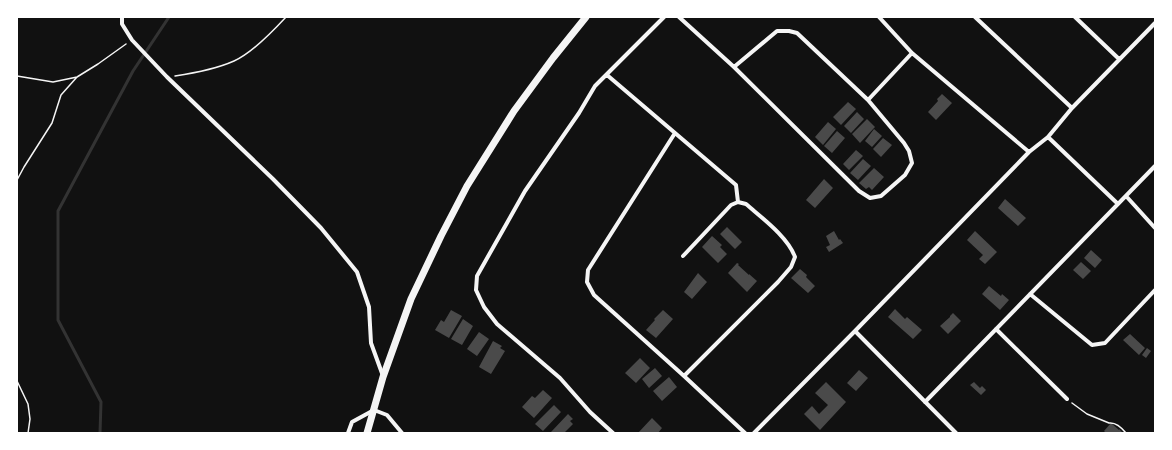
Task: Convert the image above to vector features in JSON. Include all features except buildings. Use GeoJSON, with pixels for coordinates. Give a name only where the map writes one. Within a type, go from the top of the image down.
{"type":"FeatureCollection","features":[{"type":"Feature","properties":{"kind":"main road"},"geometry":{"type":"LineString","coordinates":[[366,433],[383,377],[411,299],[467,186],[514,111],[553,58],[586,17]]}},
{"type":"Feature","properties":{"kind":"street"},"geometry":{"type":"LineString","coordinates":[[122,17],[122,24],[132,40],[167,77],[321,228],[357,272],[369,307],[371,343],[383,377]]}},
{"type":"Feature","properties":{"kind":"street"},"geometry":{"type":"LineString","coordinates":[[614,433],[590,412],[560,378],[497,324],[484,306],[476,290],[477,276],[525,191],[579,113],[595,86],[664,17]]}},
{"type":"Feature","properties":{"kind":"street"},"geometry":{"type":"LineString","coordinates":[[679,17],[734,67],[859,191],[870,198],[881,196],[905,175],[912,163],[909,151],[904,143],[868,100],[797,33],[777,30],[734,67]]}},
{"type":"Feature","properties":{"kind":"street"},"geometry":{"type":"LineString","coordinates":[[879,17],[912,53],[1029,152]]}},
{"type":"Feature","properties":{"kind":"street"},"geometry":{"type":"LineString","coordinates":[[976,17],[1072,108]]}},
{"type":"Feature","properties":{"kind":"street"},"geometry":{"type":"LineString","coordinates":[[1075,17],[1119,59]]}},
{"type":"Feature","properties":{"kind":"street"},"geometry":{"type":"LineString","coordinates":[[754,433],[1029,152],[1048,137],[1072,108],[1155,23]]}},
{"type":"Feature","properties":{"kind":"street"},"geometry":{"type":"LineString","coordinates":[[868,100],[912,53]]}},
{"type":"Feature","properties":{"kind":"street"},"geometry":{"type":"LineString","coordinates":[[607,75],[736,185],[738,202]]}},
{"type":"Feature","properties":{"kind":"street"},"geometry":{"type":"LineString","coordinates":[[675,133],[588,270],[587,282],[594,295],[745,433]]}},
{"type":"Feature","properties":{"kind":"street"},"geometry":{"type":"LineString","coordinates":[[1048,137],[1118,204]]}},
{"type":"Feature","properties":{"kind":"street"},"geometry":{"type":"LineString","coordinates":[[925,402],[1155,166]]}},
{"type":"Feature","properties":{"kind":"street"},"geometry":{"type":"LineString","coordinates":[[1126,196],[1155,228]]}},
{"type":"Feature","properties":{"kind":"street"},"geometry":{"type":"LineString","coordinates":[[683,256],[731,205],[738,202],[746,204],[787,241],[793,250],[795,257],[791,267],[778,282],[684,376]]}},
{"type":"Feature","properties":{"kind":"street"},"geometry":{"type":"LineString","coordinates":[[1030,294],[1092,345],[1105,343],[1155,290]]}},
{"type":"Feature","properties":{"kind":"street"},"geometry":{"type":"LineString","coordinates":[[996,329],[1067,399]]}},
{"type":"Feature","properties":{"kind":"street"},"geometry":{"type":"LineString","coordinates":[[855,331],[956,433]]}},
{"type":"Feature","properties":{"kind":"street"},"geometry":{"type":"LineString","coordinates":[[348,433],[352,422],[374,410],[387,415],[402,433]]}},
{"type":"Feature","properties":{"kind":"path"},"geometry":{"type":"LineString","coordinates":[[167,77],[204,71],[236,60],[253,48],[286,17]]}},
{"type":"Feature","properties":{"kind":"path"},"geometry":{"type":"LineString","coordinates":[[17,180],[52,124],[61,95],[77,77],[132,40]]}},
{"type":"Feature","properties":{"kind":"path"},"geometry":{"type":"LineString","coordinates":[[17,76],[53,82],[77,77]]}},
{"type":"Feature","properties":{"kind":"path"},"geometry":{"type":"LineString","coordinates":[[17,381],[28,404],[30,419],[28,433]]}},
{"type":"Feature","properties":{"kind":"path"},"geometry":{"type":"LineString","coordinates":[[1067,399],[1087,414],[1109,423],[1113,422],[1126,433]]}},
{"type":"Feature","properties":{"kind":"waterway"},"geometry":{"type":"LineString","coordinates":[[100,433],[101,402],[58,320],[58,211],[133,71],[169,17]]}}]}
